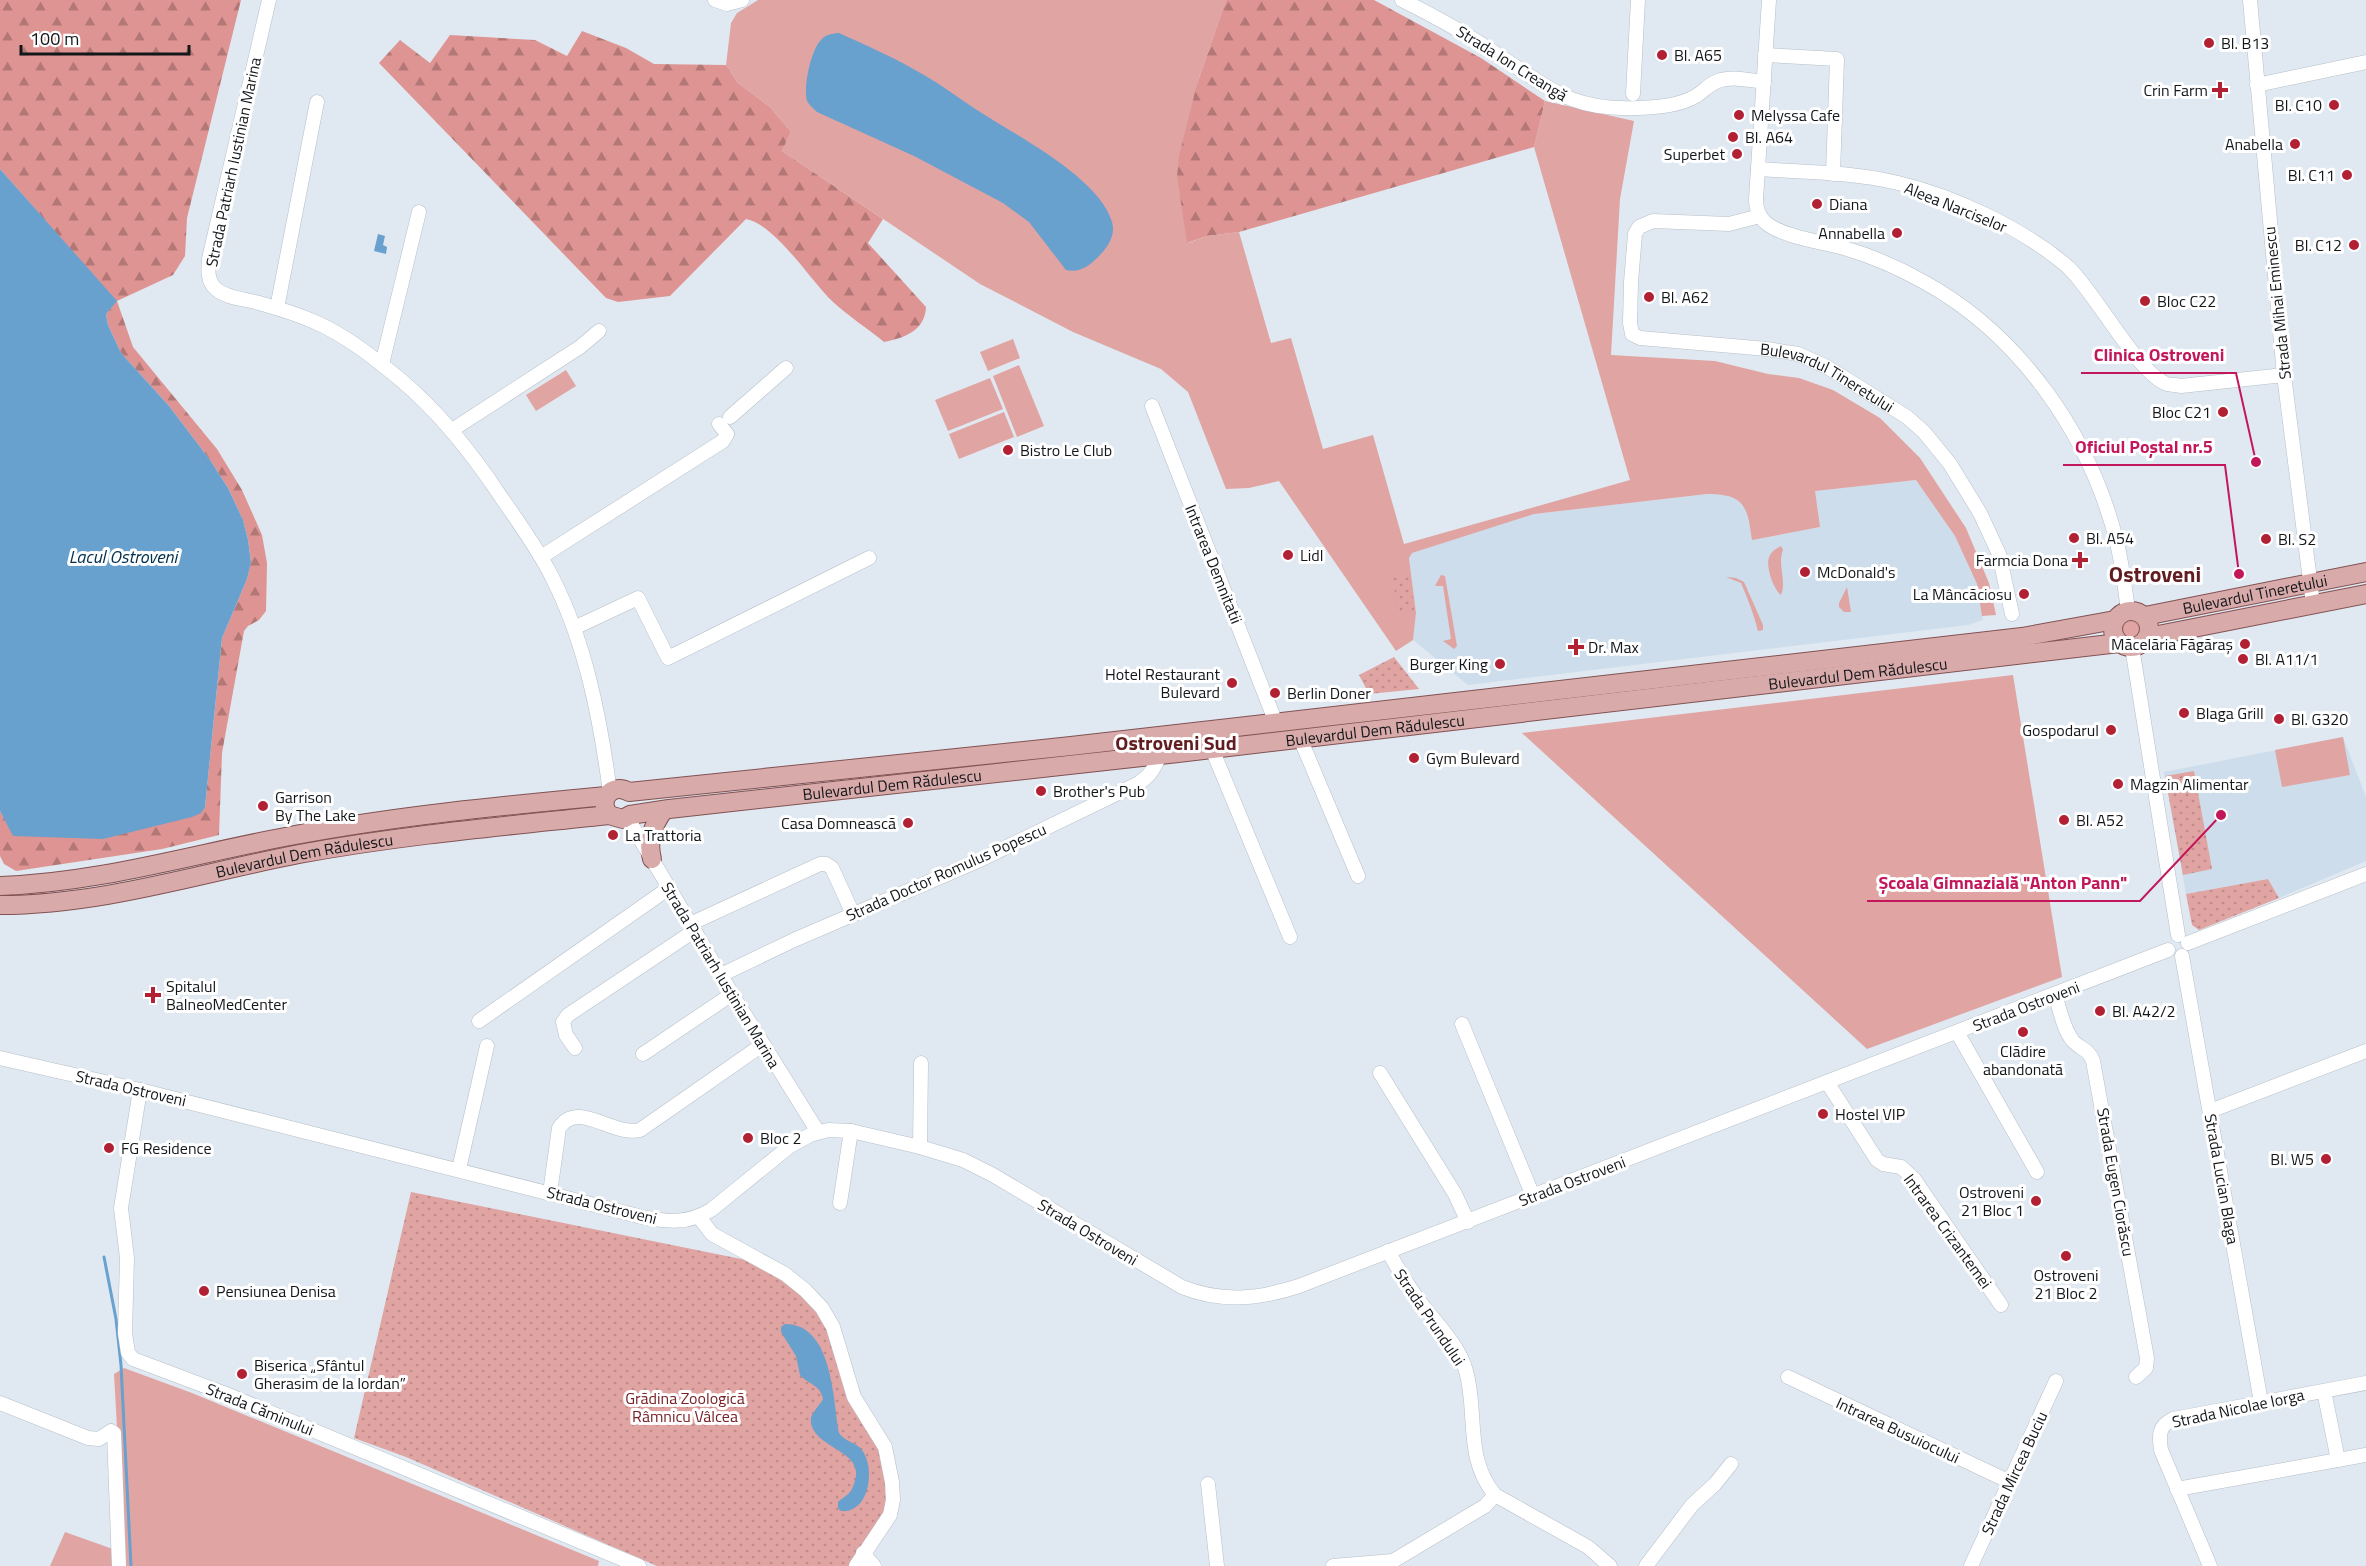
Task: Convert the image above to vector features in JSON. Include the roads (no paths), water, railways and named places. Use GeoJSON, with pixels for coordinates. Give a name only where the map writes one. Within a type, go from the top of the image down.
{"type":"FeatureCollection","features":[{"type":"Feature","properties":{"kind":"main road","name":"Bulevardul Tineretului"},"geometry":{"type":"LineString","coordinates":[[2129,616],[2366,572]]}},
{"type":"Feature","properties":{"kind":"main road","name":"Bulevardul Tineretului"},"geometry":{"type":"LineString","coordinates":[[2126,645],[2140,645],[2148,637],[2366,594]]}},
{"type":"Feature","properties":{"kind":"main road"},"geometry":{"type":"LineString","coordinates":[[2126,645],[2113,631],[2129,616],[2149,625],[2148,637]]}},
{"type":"Feature","properties":{"kind":"main road","name":"Bulevardul Dem Rădulescu"},"geometry":{"type":"LineString","coordinates":[[0,886],[69,881],[268,840],[398,818],[617,792],[1276,723],[2022,637],[2129,616]]}},
{"type":"Feature","properties":{"kind":"main road","name":"Bulevardul Dem Rădulescu"},"geometry":{"type":"LineString","coordinates":[[0,905],[41,904],[83,899],[297,855],[387,840],[622,816],[2126,645]]}},
{"type":"Feature","properties":{"kind":"main road"},"geometry":{"type":"LineString","coordinates":[[1477,699],[1479,718]]}},
{"type":"Feature","properties":{"kind":"main road"},"geometry":{"type":"LineString","coordinates":[[617,792],[634,801],[622,816],[605,806],[617,792]]}},
{"type":"Feature","properties":{"kind":"main road"},"geometry":{"type":"LineString","coordinates":[[652,859],[649,849],[651,834],[664,810]]}},
{"type":"Feature","properties":{"kind":"street","name":"Strada Patriarh Iustinian Marina"},"geometry":{"type":"LineString","coordinates":[[269,0],[208,269],[211,283],[225,294],[277,308],[337,333],[382,364],[424,401],[452,430],[478,463],[542,557],[574,628],[589,677],[606,765],[617,792]]}},
{"type":"Feature","properties":{"kind":"street"},"geometry":{"type":"LineString","coordinates":[[715,0],[727,4],[742,0]]}},
{"type":"Feature","properties":{"kind":"street"},"geometry":{"type":"LineString","coordinates":[[1634,94],[1638,0]]}},
{"type":"Feature","properties":{"kind":"street"},"geometry":{"type":"LineString","coordinates":[[1769,0],[1756,199],[1760,216],[1772,227],[1847,249],[1903,271],[1926,283],[1955,301],[2017,355],[2043,387],[2070,428],[2098,485],[2115,538],[2129,616]]}},
{"type":"Feature","properties":{"kind":"street","name":"Strada Mihai Eminescu"},"geometry":{"type":"LineString","coordinates":[[2250,0],[2284,375],[2313,604]]}},
{"type":"Feature","properties":{"kind":"street","name":"Strada Ion Creangă"},"geometry":{"type":"LineString","coordinates":[[1407,1],[1453,26],[1556,94],[1575,102],[1616,108],[1651,108],[1683,102],[1718,81],[1727,79],[1764,82]]}},
{"type":"Feature","properties":{"kind":"street"},"geometry":{"type":"LineString","coordinates":[[1765,55],[1837,59],[1833,174]]}},
{"type":"Feature","properties":{"kind":"street"},"geometry":{"type":"LineString","coordinates":[[2257,85],[2366,62]]}},
{"type":"Feature","properties":{"kind":"street"},"geometry":{"type":"LineString","coordinates":[[277,308],[317,102]]}},
{"type":"Feature","properties":{"kind":"street","name":"Aleea Narciselor"},"geometry":{"type":"LineString","coordinates":[[1758,169],[1833,174],[1899,183],[1933,194],[2025,237],[2068,268],[2091,293],[2148,370],[2167,384],[2181,386],[2284,375]]}},
{"type":"Feature","properties":{"kind":"street"},"geometry":{"type":"LineString","coordinates":[[382,364],[419,212]]}},
{"type":"Feature","properties":{"kind":"street","name":"Bulevardul Tineretului"},"geometry":{"type":"LineString","coordinates":[[1760,216],[1729,224],[1653,220],[1645,223],[1635,234],[1630,303],[1632,334],[1640,338],[1767,349],[1798,354],[1845,378],[1907,417],[1929,437],[1950,464],[1980,513],[1999,554],[2012,614]]}},
{"type":"Feature","properties":{"kind":"street"},"geometry":{"type":"LineString","coordinates":[[452,430],[580,347],[599,331]]}},
{"type":"Feature","properties":{"kind":"street"},"geometry":{"type":"LineString","coordinates":[[542,557],[723,441],[727,434],[725,420],[786,368]]}},
{"type":"Feature","properties":{"kind":"street","name":"Intrarea Demnitatii"},"geometry":{"type":"LineString","coordinates":[[1152,406],[1276,723]]}},
{"type":"Feature","properties":{"kind":"street"},"geometry":{"type":"LineString","coordinates":[[574,628],[638,598],[668,658],[869,558]]}},
{"type":"Feature","properties":{"kind":"street"},"geometry":{"type":"LineString","coordinates":[[2126,645],[2183,939],[2187,950],[2182,956],[2175,957],[2166,944],[2169,938],[2183,939],[2366,874]]}},
{"type":"Feature","properties":{"kind":"street"},"geometry":{"type":"LineString","coordinates":[[1300,738],[1358,876]]}},
{"type":"Feature","properties":{"kind":"street"},"geometry":{"type":"LineString","coordinates":[[1212,749],[1290,936]]}},
{"type":"Feature","properties":{"kind":"street","name":"Strada Doctor Romulus Popescu"},"geometry":{"type":"LineString","coordinates":[[721,975],[853,914],[982,859],[1139,783],[1147,778],[1160,755]]}},
{"type":"Feature","properties":{"kind":"street","name":"Strada Patriarh Iustinian Marina"},"geometry":{"type":"LineString","coordinates":[[622,816],[652,859],[762,1045],[818,1132]]}},
{"type":"Feature","properties":{"kind":"street"},"geometry":{"type":"LineString","coordinates":[[575,1048],[563,1029],[563,1022],[568,1015],[692,927],[820,864],[826,864],[832,868],[853,914]]}},
{"type":"Feature","properties":{"kind":"street"},"geometry":{"type":"LineString","coordinates":[[479,1021],[669,888]]}},
{"type":"Feature","properties":{"kind":"street","name":"Strada Ostroveni"},"geometry":{"type":"LineString","coordinates":[[0,1058],[140,1090],[658,1220],[688,1221],[699,1217],[722,1202],[790,1146],[818,1132],[835,1129],[851,1131],[920,1147],[980,1168],[1171,1281],[1208,1296],[1241,1299],[1281,1292],[1468,1222],[2168,950]]}},
{"type":"Feature","properties":{"kind":"street","name":"Strada Lucian Blaga"},"geometry":{"type":"LineString","coordinates":[[2182,956],[2261,1402]]}},
{"type":"Feature","properties":{"kind":"street"},"geometry":{"type":"LineString","coordinates":[[643,1054],[732,994]]}},
{"type":"Feature","properties":{"kind":"street","name":"Strada Eugen Ciorăscu"},"geometry":{"type":"LineString","coordinates":[[2055,995],[2069,1035],[2074,1043],[2088,1051],[2095,1071],[2148,1358],[2146,1368],[2136,1377]]}},
{"type":"Feature","properties":{"kind":"street"},"geometry":{"type":"LineString","coordinates":[[1462,1024],[1533,1196]]}},
{"type":"Feature","properties":{"kind":"street"},"geometry":{"type":"LineString","coordinates":[[1957,1032],[2037,1172]]}},
{"type":"Feature","properties":{"kind":"street"},"geometry":{"type":"LineString","coordinates":[[550,1193],[559,1128],[565,1120],[578,1115],[623,1131],[640,1130],[762,1045]]}},
{"type":"Feature","properties":{"kind":"street"},"geometry":{"type":"LineString","coordinates":[[459,1169],[487,1046]]}},
{"type":"Feature","properties":{"kind":"street"},"geometry":{"type":"LineString","coordinates":[[2210,1112],[2366,1052]]}},
{"type":"Feature","properties":{"kind":"street"},"geometry":{"type":"LineString","coordinates":[[920,1147],[921,1063]]}},
{"type":"Feature","properties":{"kind":"street"},"geometry":{"type":"LineString","coordinates":[[1380,1073],[1455,1194],[1468,1222]]}},
{"type":"Feature","properties":{"kind":"street","name":"Intrarea Crizantemei"},"geometry":{"type":"LineString","coordinates":[[1827,1082],[1877,1160],[1883,1164],[1901,1167],[1914,1179],[2001,1305]]}},
{"type":"Feature","properties":{"kind":"street","name":"Strada Căminului"},"geometry":{"type":"LineString","coordinates":[[140,1090],[121,1208],[127,1258],[125,1333],[128,1353],[133,1359],[226,1394],[639,1566]]}},
{"type":"Feature","properties":{"kind":"street"},"geometry":{"type":"LineString","coordinates":[[840,1203],[851,1131]]}},
{"type":"Feature","properties":{"kind":"street"},"geometry":{"type":"LineString","coordinates":[[699,1217],[712,1234],[785,1274],[805,1290],[822,1308],[833,1328],[854,1397],[881,1437],[889,1459],[892,1507],[885,1522],[856,1566]]}},
{"type":"Feature","properties":{"kind":"street","name":"Strada Prundului"},"geometry":{"type":"LineString","coordinates":[[1388,1251],[1405,1280],[1462,1360],[1468,1381],[1476,1460],[1486,1484],[1495,1494],[1588,1547],[1610,1566]]}},
{"type":"Feature","properties":{"kind":"street","name":"Intrarea Busuiocului"},"geometry":{"type":"LineString","coordinates":[[1788,1377],[2008,1481]]}},
{"type":"Feature","properties":{"kind":"street","name":"Strada Mircea Buciu"},"geometry":{"type":"LineString","coordinates":[[1971,1566],[2008,1481],[2056,1381]]}},
{"type":"Feature","properties":{"kind":"street","name":"Strada Nicolae Iorga"},"geometry":{"type":"LineString","coordinates":[[2177,1489],[2161,1450],[2159,1435],[2162,1427],[2173,1419],[2366,1383]]}},
{"type":"Feature","properties":{"kind":"street","name":"Strada Nicolae Iorga"},"geometry":{"type":"LineString","coordinates":[[2324,1390],[2338,1460]]}},
{"type":"Feature","properties":{"kind":"street"},"geometry":{"type":"LineString","coordinates":[[0,1403],[88,1438],[99,1439],[111,1431],[114,1433],[119,1566]]}},
{"type":"Feature","properties":{"kind":"street"},"geometry":{"type":"LineString","coordinates":[[2210,1566],[2177,1489],[2366,1455]]}},
{"type":"Feature","properties":{"kind":"street"},"geometry":{"type":"LineString","coordinates":[[1646,1566],[1692,1505],[1715,1484],[1731,1464]]}},
{"type":"Feature","properties":{"kind":"street"},"geometry":{"type":"LineString","coordinates":[[1208,1484],[1217,1566]]}},
{"type":"Feature","properties":{"kind":"street"},"geometry":{"type":"LineString","coordinates":[[1333,1566],[1393,1561],[1485,1506],[1495,1494]]}},
{"type":"Feature","properties":{"kind":"street"},"geometry":{"type":"LineString","coordinates":[[863,1553],[874,1566]]}},
{"type":"Feature","properties":{"kind":"water"},"geometry":{"type":"Polygon","coordinates":[[[839,33],[924,75],[1074,173],[1104,205],[1112,222],[1112,237],[1105,250],[1087,266],[1075,271],[1066,270],[1029,222],[1003,203],[914,156],[817,112],[807,101],[806,95],[811,60],[817,45],[823,38],[839,33]]]}},
{"type":"Feature","properties":{"kind":"water","name":"Lacul Ostroveni"},"geometry":{"type":"Polygon","coordinates":[[[0,169],[117,301],[106,314],[108,325],[121,353],[169,406],[210,460],[228,488],[243,520],[248,540],[251,562],[247,579],[222,638],[205,807],[201,813],[192,817],[103,839],[13,836],[0,811],[0,169]]]}},
{"type":"Feature","properties":{"kind":"water"},"geometry":{"type":"Polygon","coordinates":[[[378,234],[385,236],[383,245],[387,247],[386,254],[374,251],[378,234]]]}},
{"type":"Feature","properties":{"kind":"water"},"geometry":{"type":"Polygon","coordinates":[[[785,1324],[801,1327],[813,1336],[822,1350],[832,1384],[839,1433],[860,1447],[866,1458],[869,1468],[867,1489],[864,1498],[851,1510],[841,1511],[838,1508],[838,1502],[852,1489],[856,1476],[855,1466],[849,1458],[822,1440],[815,1432],[811,1417],[823,1399],[822,1394],[817,1387],[800,1375],[796,1356],[781,1332],[781,1327],[785,1324]]]}},
{"type":"Feature","properties":{"kind":"waterway"},"geometry":{"type":"LineString","coordinates":[[104,1257],[116,1319],[121,1365],[131,1566]]}},
{"type":"Feature","properties":{"kind":"place","name":"Bl. B13"},"geometry":{"type":"Point","coordinates":[2209,43]}},
{"type":"Feature","properties":{"kind":"place","name":"Bl. A65"},"geometry":{"type":"Point","coordinates":[1662,55]}},
{"type":"Feature","properties":{"kind":"place","name":"Crin Farm"},"geometry":{"type":"Point","coordinates":[2220,90]}},
{"type":"Feature","properties":{"kind":"place","name":"Bl. C10"},"geometry":{"type":"Point","coordinates":[2334,105]}},
{"type":"Feature","properties":{"kind":"place","name":"Melyssa Cafe"},"geometry":{"type":"Point","coordinates":[1739,115]}},
{"type":"Feature","properties":{"kind":"place","name":"Bl. A64"},"geometry":{"type":"Point","coordinates":[1733,137]}},
{"type":"Feature","properties":{"kind":"place","name":"Anabella"},"geometry":{"type":"Point","coordinates":[2295,144]}},
{"type":"Feature","properties":{"kind":"place","name":"Superbet"},"geometry":{"type":"Point","coordinates":[1737,154]}},
{"type":"Feature","properties":{"kind":"place","name":"Bl. C11"},"geometry":{"type":"Point","coordinates":[2347,175]}},
{"type":"Feature","properties":{"kind":"place","name":"Diana"},"geometry":{"type":"Point","coordinates":[1817,204]}},
{"type":"Feature","properties":{"kind":"place","name":"Annabella"},"geometry":{"type":"Point","coordinates":[1897,233]}},
{"type":"Feature","properties":{"kind":"place","name":"Bl. C12"},"geometry":{"type":"Point","coordinates":[2354,245]}},
{"type":"Feature","properties":{"kind":"place","name":"Bl. A62"},"geometry":{"type":"Point","coordinates":[1649,297]}},
{"type":"Feature","properties":{"kind":"place","name":"Bloc C22"},"geometry":{"type":"Point","coordinates":[2145,301]}},
{"type":"Feature","properties":{"kind":"place","name":"Bloc C21"},"geometry":{"type":"Point","coordinates":[2223,412]}},
{"type":"Feature","properties":{"kind":"place","name":"Bistro Le Club"},"geometry":{"type":"Point","coordinates":[1008,450]}},
{"type":"Feature","properties":{"kind":"place","name":"Clinica Ostroveni"},"geometry":{"type":"Point","coordinates":[2256,462]}},
{"type":"Feature","properties":{"kind":"place","name":"Bl. A54"},"geometry":{"type":"Point","coordinates":[2074,538]}},
{"type":"Feature","properties":{"kind":"place","name":"Bl. S2"},"geometry":{"type":"Point","coordinates":[2266,539]}},
{"type":"Feature","properties":{"kind":"place","name":"Lidl"},"geometry":{"type":"Point","coordinates":[1288,555]}},
{"type":"Feature","properties":{"kind":"place","name":"Farmcia Dona"},"geometry":{"type":"Point","coordinates":[2080,560]}},
{"type":"Feature","properties":{"kind":"place","name":"McDonald's"},"geometry":{"type":"Point","coordinates":[1805,572]}},
{"type":"Feature","properties":{"kind":"place","name":"Oficiul Poștal nr.5"},"geometry":{"type":"Point","coordinates":[2239,574]}},
{"type":"Feature","properties":{"kind":"place","name":"La Mâncăciosu"},"geometry":{"type":"Point","coordinates":[2024,594]}},
{"type":"Feature","properties":{"kind":"place","name":"Măcelăria Făgăraș"},"geometry":{"type":"Point","coordinates":[2245,644]}},
{"type":"Feature","properties":{"kind":"place","name":"Dr. Max"},"geometry":{"type":"Point","coordinates":[1576,647]}},
{"type":"Feature","properties":{"kind":"place","name":"Bl. A11/1"},"geometry":{"type":"Point","coordinates":[2243,659]}},
{"type":"Feature","properties":{"kind":"place","name":"Burger King"},"geometry":{"type":"Point","coordinates":[1500,664]}},
{"type":"Feature","properties":{"kind":"place","name":"Hotel Restaurant Bulevard"},"geometry":{"type":"Point","coordinates":[1232,683]}},
{"type":"Feature","properties":{"kind":"place","name":"Berlin Doner"},"geometry":{"type":"Point","coordinates":[1275,693]}},
{"type":"Feature","properties":{"kind":"place","name":"Blaga Grill"},"geometry":{"type":"Point","coordinates":[2184,713]}},
{"type":"Feature","properties":{"kind":"place","name":"Bl. G320"},"geometry":{"type":"Point","coordinates":[2279,719]}},
{"type":"Feature","properties":{"kind":"place","name":"Gospodarul"},"geometry":{"type":"Point","coordinates":[2111,730]}},
{"type":"Feature","properties":{"kind":"place","name":"Gym Bulevard"},"geometry":{"type":"Point","coordinates":[1414,758]}},
{"type":"Feature","properties":{"kind":"place","name":"Magzin Alimentar"},"geometry":{"type":"Point","coordinates":[2118,784]}},
{"type":"Feature","properties":{"kind":"place","name":"Brother's Pub"},"geometry":{"type":"Point","coordinates":[1041,791]}},
{"type":"Feature","properties":{"kind":"place","name":"Garrison By The Lake"},"geometry":{"type":"Point","coordinates":[263,806]}},
{"type":"Feature","properties":{"kind":"place","name":"Școala Gimnazială \"Anton Pann\""},"geometry":{"type":"Point","coordinates":[2221,815]}},
{"type":"Feature","properties":{"kind":"place","name":"Bl. A52"},"geometry":{"type":"Point","coordinates":[2064,820]}},
{"type":"Feature","properties":{"kind":"place","name":"Casa Domnească"},"geometry":{"type":"Point","coordinates":[908,823]}},
{"type":"Feature","properties":{"kind":"place","name":"La Trattoria"},"geometry":{"type":"Point","coordinates":[613,835]}},
{"type":"Feature","properties":{"kind":"place","name":"Spitalul BalneoMedCenter"},"geometry":{"type":"Point","coordinates":[153,995]}},
{"type":"Feature","properties":{"kind":"place","name":"Bl. A42/2"},"geometry":{"type":"Point","coordinates":[2100,1011]}},
{"type":"Feature","properties":{"kind":"place","name":"Clădire abandonată"},"geometry":{"type":"Point","coordinates":[2023,1032]}},
{"type":"Feature","properties":{"kind":"place","name":"Hostel VIP"},"geometry":{"type":"Point","coordinates":[1823,1114]}},
{"type":"Feature","properties":{"kind":"place","name":"Bloc 2"},"geometry":{"type":"Point","coordinates":[748,1138]}},
{"type":"Feature","properties":{"kind":"place","name":"FG Residence"},"geometry":{"type":"Point","coordinates":[109,1148]}},
{"type":"Feature","properties":{"kind":"place","name":"Bl. W5"},"geometry":{"type":"Point","coordinates":[2326,1159]}},
{"type":"Feature","properties":{"kind":"place","name":"Ostroveni 21 Bloc 1"},"geometry":{"type":"Point","coordinates":[2036,1201]}},
{"type":"Feature","properties":{"kind":"place","name":"Ostroveni 21 Bloc 2"},"geometry":{"type":"Point","coordinates":[2066,1256]}},
{"type":"Feature","properties":{"kind":"place","name":"Pensiunea Denisa"},"geometry":{"type":"Point","coordinates":[204,1291]}},
{"type":"Feature","properties":{"kind":"place","name":"Biserica „Sfântul Gherasim de la Iordan”"},"geometry":{"type":"Point","coordinates":[242,1374]}},
{"type":"Feature","properties":{"kind":"district","name":"Ostroveni"},"geometry":{"type":"Point","coordinates":[2155,574]}},
{"type":"Feature","properties":{"kind":"district","name":"Ostroveni Sud"},"geometry":{"type":"Point","coordinates":[1176,743]}},
{"type":"Feature","properties":{"kind":"park label","name":"Grădina Zoologică Râmnicu Vâlcea"},"geometry":{"type":"Point","coordinates":[685,1407]}}]}
